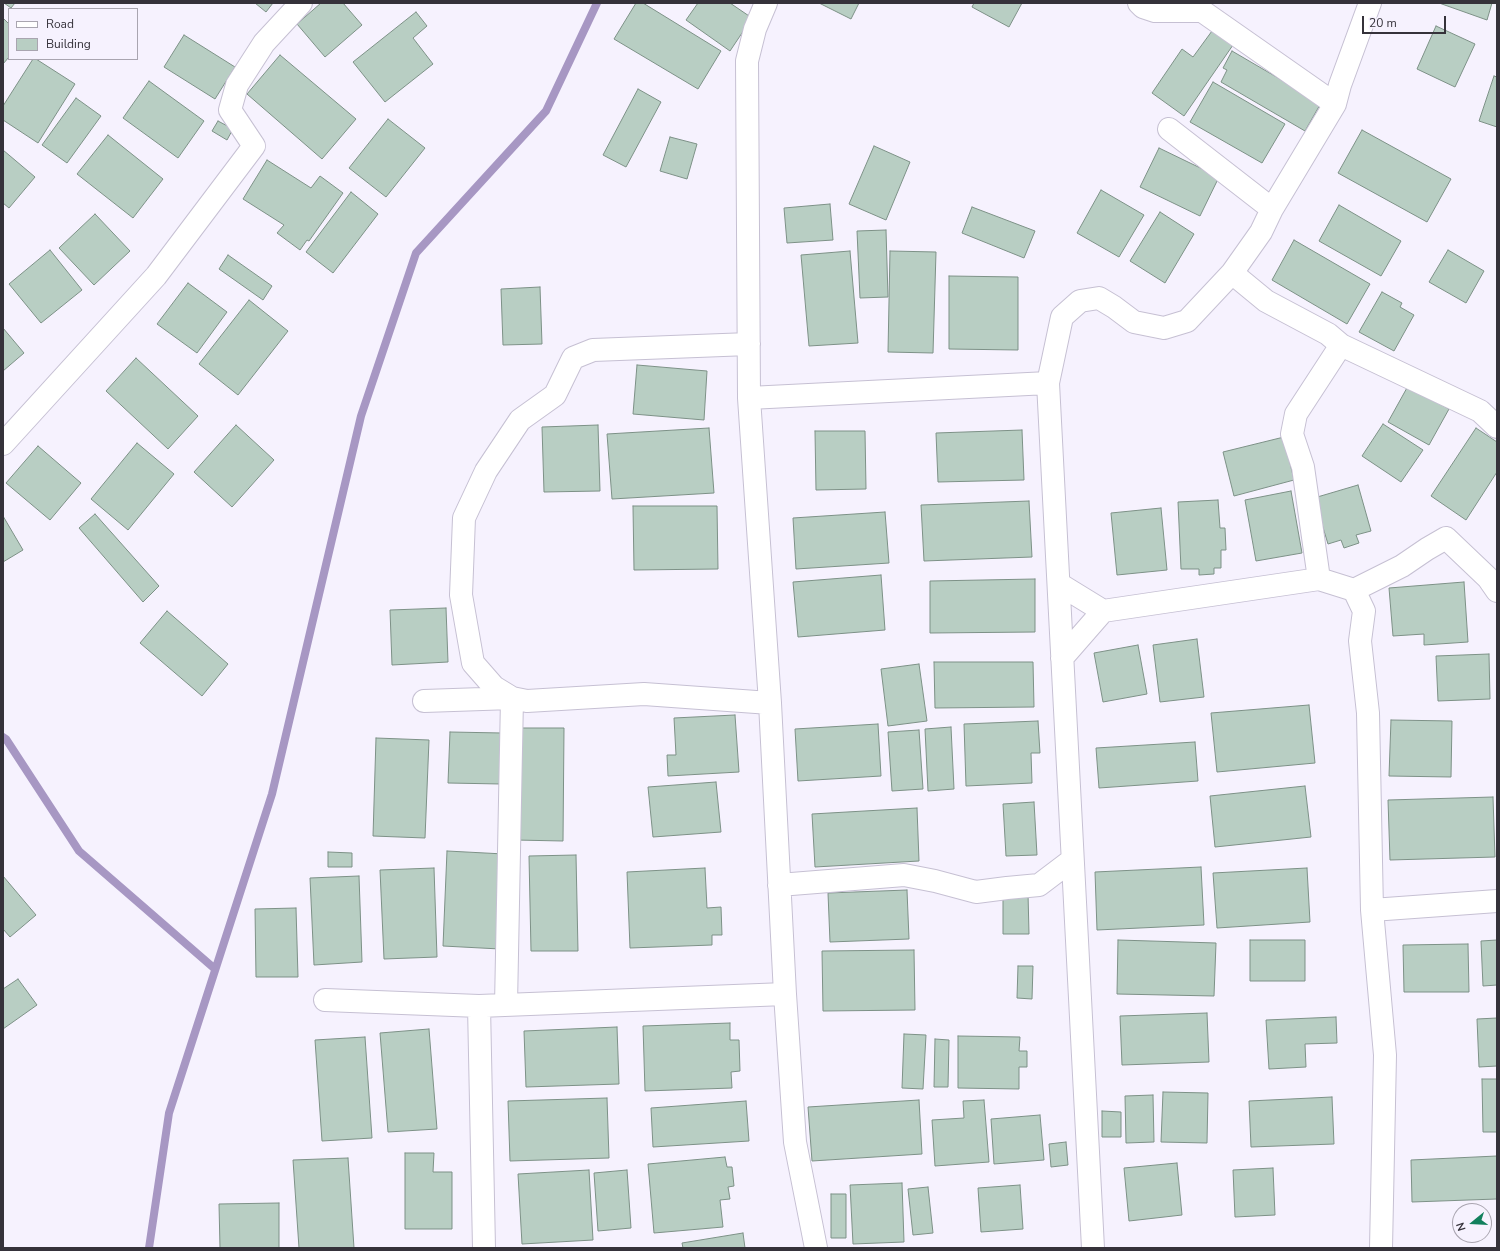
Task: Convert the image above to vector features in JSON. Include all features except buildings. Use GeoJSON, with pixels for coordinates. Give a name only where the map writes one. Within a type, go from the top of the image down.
{"type":"FeatureCollection","features":[{"type":"Feature","properties":{"kind":"street"},"geometry":{"type":"LineString","coordinates":[[6,438],[156,276],[254,146],[230,110],[237,85],[264,43],[301,3]]}},
{"type":"Feature","properties":{"kind":"street"},"geometry":{"type":"LineString","coordinates":[[766,3],[755,29],[747,61],[749,398],[770,703],[785,994],[795,1142],[816,1248]]}},
{"type":"Feature","properties":{"kind":"street"},"geometry":{"type":"LineString","coordinates":[[1139,3],[1143,7],[1155,11],[1202,11],[1335,104]]}},
{"type":"Feature","properties":{"kind":"street"},"geometry":{"type":"LineString","coordinates":[[1093,1248],[1048,383],[1062,317],[1080,301],[1099,298],[1134,322],[1164,328],[1187,320],[1232,273],[1260,232],[1272,209],[1335,104],[1340,85],[1370,3]]}},
{"type":"Feature","properties":{"kind":"street"},"geometry":{"type":"LineString","coordinates":[[1169,129],[1272,209]]}},
{"type":"Feature","properties":{"kind":"street"},"geometry":{"type":"LineString","coordinates":[[1232,273],[1266,301],[1328,334],[1341,344],[1480,412],[1497,427]]}},
{"type":"Feature","properties":{"kind":"street"},"geometry":{"type":"LineString","coordinates":[[512,698],[494,687],[473,663],[461,595],[464,518],[486,471],[507,439],[520,420],[555,395],[573,358],[593,350],[749,344]]}},
{"type":"Feature","properties":{"kind":"street"},"geometry":{"type":"LineString","coordinates":[[1319,579],[1303,467],[1292,434],[1296,414],[1341,344]]}},
{"type":"Feature","properties":{"kind":"street"},"geometry":{"type":"LineString","coordinates":[[749,398],[1048,383]]}},
{"type":"Feature","properties":{"kind":"street"},"geometry":{"type":"LineString","coordinates":[[1059,584],[1103,611],[1319,579],[1354,590],[1402,566],[1446,538],[1488,578],[1497,591]]}},
{"type":"Feature","properties":{"kind":"street"},"geometry":{"type":"LineString","coordinates":[[1354,590],[1364,611],[1360,641],[1368,713],[1372,910],[1386,1055],[1381,1248]]}},
{"type":"Feature","properties":{"kind":"street"},"geometry":{"type":"LineString","coordinates":[[1062,658],[1103,611]]}},
{"type":"Feature","properties":{"kind":"street"},"geometry":{"type":"LineString","coordinates":[[424,701],[512,698],[527,701],[644,694],[770,703]]}},
{"type":"Feature","properties":{"kind":"street"},"geometry":{"type":"LineString","coordinates":[[506,1006],[512,698]]}},
{"type":"Feature","properties":{"kind":"street"},"geometry":{"type":"LineString","coordinates":[[780,885],[904,875],[935,881],[976,892],[1039,885],[1072,860]]}},
{"type":"Feature","properties":{"kind":"street"},"geometry":{"type":"LineString","coordinates":[[1372,910],[1497,901]]}},
{"type":"Feature","properties":{"kind":"street"},"geometry":{"type":"LineString","coordinates":[[325,1000],[506,1006],[785,994]]}},
{"type":"Feature","properties":{"kind":"street"},"geometry":{"type":"LineString","coordinates":[[479,1006],[484,1248]]}},
{"type":"Feature","properties":{"kind":"waterway"},"geometry":{"type":"LineString","coordinates":[[149,1248],[169,1113],[272,794],[361,416],[416,253],[546,111],[597,3]]}},
{"type":"Feature","properties":{"kind":"waterway"},"geometry":{"type":"LineString","coordinates":[[3,737],[6,739],[79,851],[215,969]]}}]}
